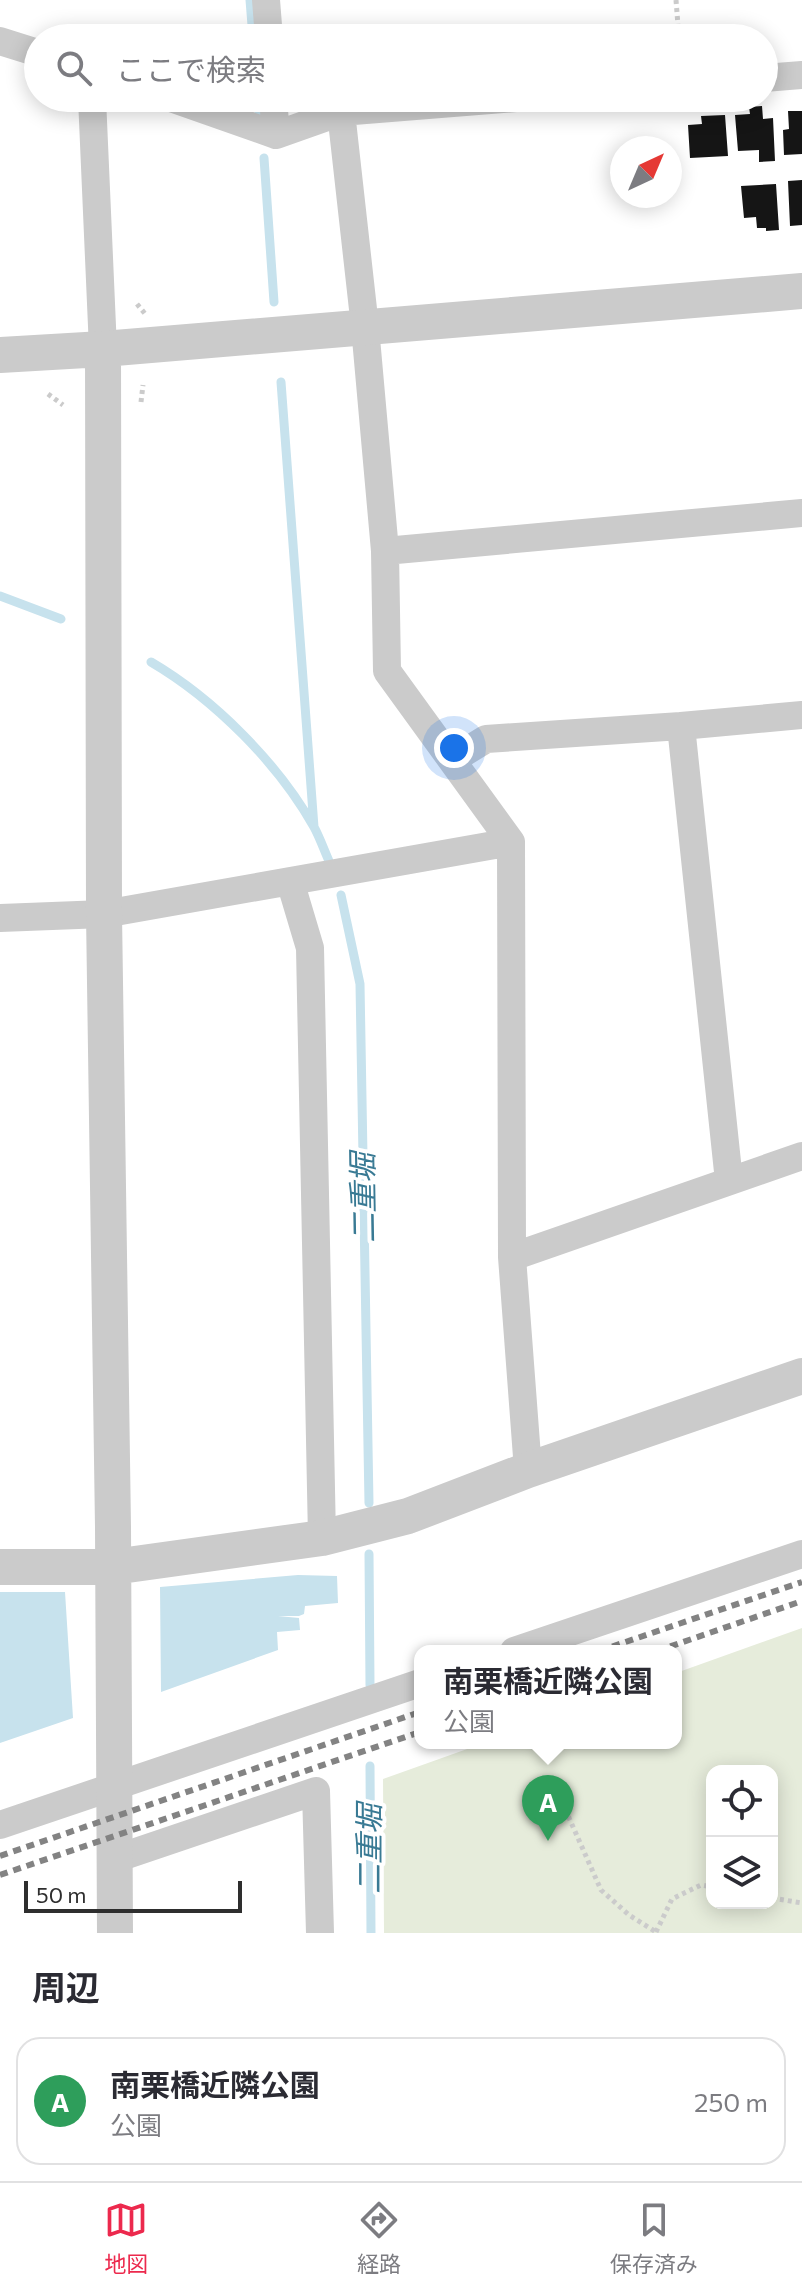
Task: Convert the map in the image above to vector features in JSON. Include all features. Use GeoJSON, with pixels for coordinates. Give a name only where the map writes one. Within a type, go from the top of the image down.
{"type":"FeatureCollection","features":[{"type":"Feature","properties":{"kind":"street"},"geometry":{"type":"LineString","coordinates":[[266,0],[268,24]]}},
{"type":"Feature","properties":{"kind":"street"},"geometry":{"type":"LineString","coordinates":[[0,41],[24,49]]}},
{"type":"Feature","properties":{"kind":"street"},"geometry":{"type":"LineString","coordinates":[[778,77],[802,75]]}},
{"type":"Feature","properties":{"kind":"street"},"geometry":{"type":"LineString","coordinates":[[93,112],[103,349],[104,914],[115,1933]]}},
{"type":"Feature","properties":{"kind":"street"},"geometry":{"type":"LineString","coordinates":[[211,112],[276,135],[341,112],[365,327],[385,551],[387,671],[511,842],[512,1257],[528,1470]]}},
{"type":"Feature","properties":{"kind":"street"},"geometry":{"type":"LineString","coordinates":[[274,112],[276,135]]}},
{"type":"Feature","properties":{"kind":"street"},"geometry":{"type":"LineString","coordinates":[[0,355],[802,291]]}},
{"type":"Feature","properties":{"kind":"street"},"geometry":{"type":"LineString","coordinates":[[385,551],[802,513]]}},
{"type":"Feature","properties":{"kind":"street"},"geometry":{"type":"LineString","coordinates":[[452,760],[486,739],[802,715]]}},
{"type":"Feature","properties":{"kind":"street"},"geometry":{"type":"LineString","coordinates":[[681,726],[729,1181]]}},
{"type":"Feature","properties":{"kind":"street"},"geometry":{"type":"LineString","coordinates":[[0,918],[104,914],[511,842]]}},
{"type":"Feature","properties":{"kind":"street"},"geometry":{"type":"LineString","coordinates":[[290,881],[310,948],[322,1538]]}},
{"type":"Feature","properties":{"kind":"street"},"geometry":{"type":"LineString","coordinates":[[512,1257],[802,1156]]}},
{"type":"Feature","properties":{"kind":"street"},"geometry":{"type":"LineString","coordinates":[[0,1567],[113,1567],[322,1538],[408,1516],[528,1470],[802,1376]]}},
{"type":"Feature","properties":{"kind":"street"},"geometry":{"type":"LineString","coordinates":[[532,1645],[802,1554]]}},
{"type":"Feature","properties":{"kind":"street"},"geometry":{"type":"LineString","coordinates":[[0,1825],[414,1685]]}},
{"type":"Feature","properties":{"kind":"street"},"geometry":{"type":"LineString","coordinates":[[115,1859],[316,1791],[320,1933]]}},
{"type":"Feature","properties":{"kind":"path"},"geometry":{"type":"LineString","coordinates":[[676,0],[678,24]]}},
{"type":"Feature","properties":{"kind":"path"},"geometry":{"type":"LineString","coordinates":[[137,304],[147,316]]}},
{"type":"Feature","properties":{"kind":"path"},"geometry":{"type":"LineString","coordinates":[[141,402],[143,385]]}},
{"type":"Feature","properties":{"kind":"path"},"geometry":{"type":"LineString","coordinates":[[48,394],[63,405]]}},
{"type":"Feature","properties":{"kind":"path"},"geometry":{"type":"LineString","coordinates":[[562,1802],[601,1890],[629,1915],[656,1933],[672,1899],[701,1885],[706,1886]]}},
{"type":"Feature","properties":{"kind":"path"},"geometry":{"type":"LineString","coordinates":[[778,1899],[802,1903]]}},
{"type":"Feature","properties":{"kind":"green space"},"geometry":{"type":"Polygon","coordinates":[[[802,1628],[802,1933],[384,1933],[383,1779],[467,1749],[682,1749],[682,1671],[802,1628]]]}},
{"type":"Feature","properties":{"kind":"water"},"geometry":{"type":"Polygon","coordinates":[[[298,1575],[337,1576],[338,1603],[305,1606],[304,1614],[299,1616],[278,1616],[299,1618],[300,1630],[277,1632],[278,1650],[161,1692],[160,1587],[298,1575]]]}},
{"type":"Feature","properties":{"kind":"water"},"geometry":{"type":"Polygon","coordinates":[[[0,1592],[65,1592],[73,1718],[0,1743],[0,1592]]]}},
{"type":"Feature","properties":{"kind":"building"},"geometry":{"type":"Polygon","coordinates":[[[788,111],[802,111],[802,154],[784,155],[783,130],[789,129],[788,111]]]}},
{"type":"Feature","properties":{"kind":"building"},"geometry":{"type":"Polygon","coordinates":[[[762,112],[763,119],[773,118],[775,161],[759,162],[759,150],[738,151],[735,115],[762,112]]]}},
{"type":"Feature","properties":{"kind":"building"},"geometry":{"type":"Polygon","coordinates":[[[725,115],[728,156],[690,158],[688,125],[702,124],[701,116],[725,115]]]}},
{"type":"Feature","properties":{"kind":"building"},"geometry":{"type":"Polygon","coordinates":[[[802,180],[802,225],[790,226],[788,181],[802,180]]]}},
{"type":"Feature","properties":{"kind":"building"},"geometry":{"type":"Polygon","coordinates":[[[776,184],[779,230],[766,231],[766,228],[757,228],[756,217],[744,218],[741,186],[776,184]]]}},
{"type":"Feature","properties":{"kind":"waterway"},"geometry":{"type":"LineString","coordinates":[[250,0],[252,24]]}},
{"type":"Feature","properties":{"kind":"waterway"},"geometry":{"type":"LineString","coordinates":[[259,112],[260,123]]}},
{"type":"Feature","properties":{"kind":"waterway"},"geometry":{"type":"LineString","coordinates":[[264,158],[274,302]]}},
{"type":"Feature","properties":{"kind":"waterway"},"geometry":{"type":"LineString","coordinates":[[281,382],[314,827]]}},
{"type":"Feature","properties":{"kind":"waterway","name":"二重堀"},"geometry":{"type":"LineString","coordinates":[[0,596],[61,619]]}},
{"type":"Feature","properties":{"kind":"waterway","name":"二重堀"},"geometry":{"type":"LineString","coordinates":[[151,662],[198,694],[263,756],[299,803],[329,861]]}},
{"type":"Feature","properties":{"kind":"waterway","name":"二重堀"},"geometry":{"type":"LineString","coordinates":[[341,895],[360,984],[369,1503]]}},
{"type":"Feature","properties":{"kind":"waterway","name":"二重堀"},"geometry":{"type":"LineString","coordinates":[[369,1554],[370,1685]]}},
{"type":"Feature","properties":{"kind":"waterway","name":"二重堀"},"geometry":{"type":"LineString","coordinates":[[370,1766],[371,1933]]}},
{"type":"Feature","properties":{"kind":"railway"},"geometry":{"type":"LineString","coordinates":[[617,1645],[802,1582]]}},
{"type":"Feature","properties":{"kind":"railway"},"geometry":{"type":"LineString","coordinates":[[674,1645],[802,1601]]}},
{"type":"Feature","properties":{"kind":"railway"},"geometry":{"type":"LineString","coordinates":[[0,1856],[414,1714]]}},
{"type":"Feature","properties":{"kind":"railway"},"geometry":{"type":"LineString","coordinates":[[0,1875],[414,1734]]}},
{"type":"Feature","properties":{"kind":"place","name":"南栗橋近隣公園"},"geometry":{"type":"Point","coordinates":[548,1841]}}]}
